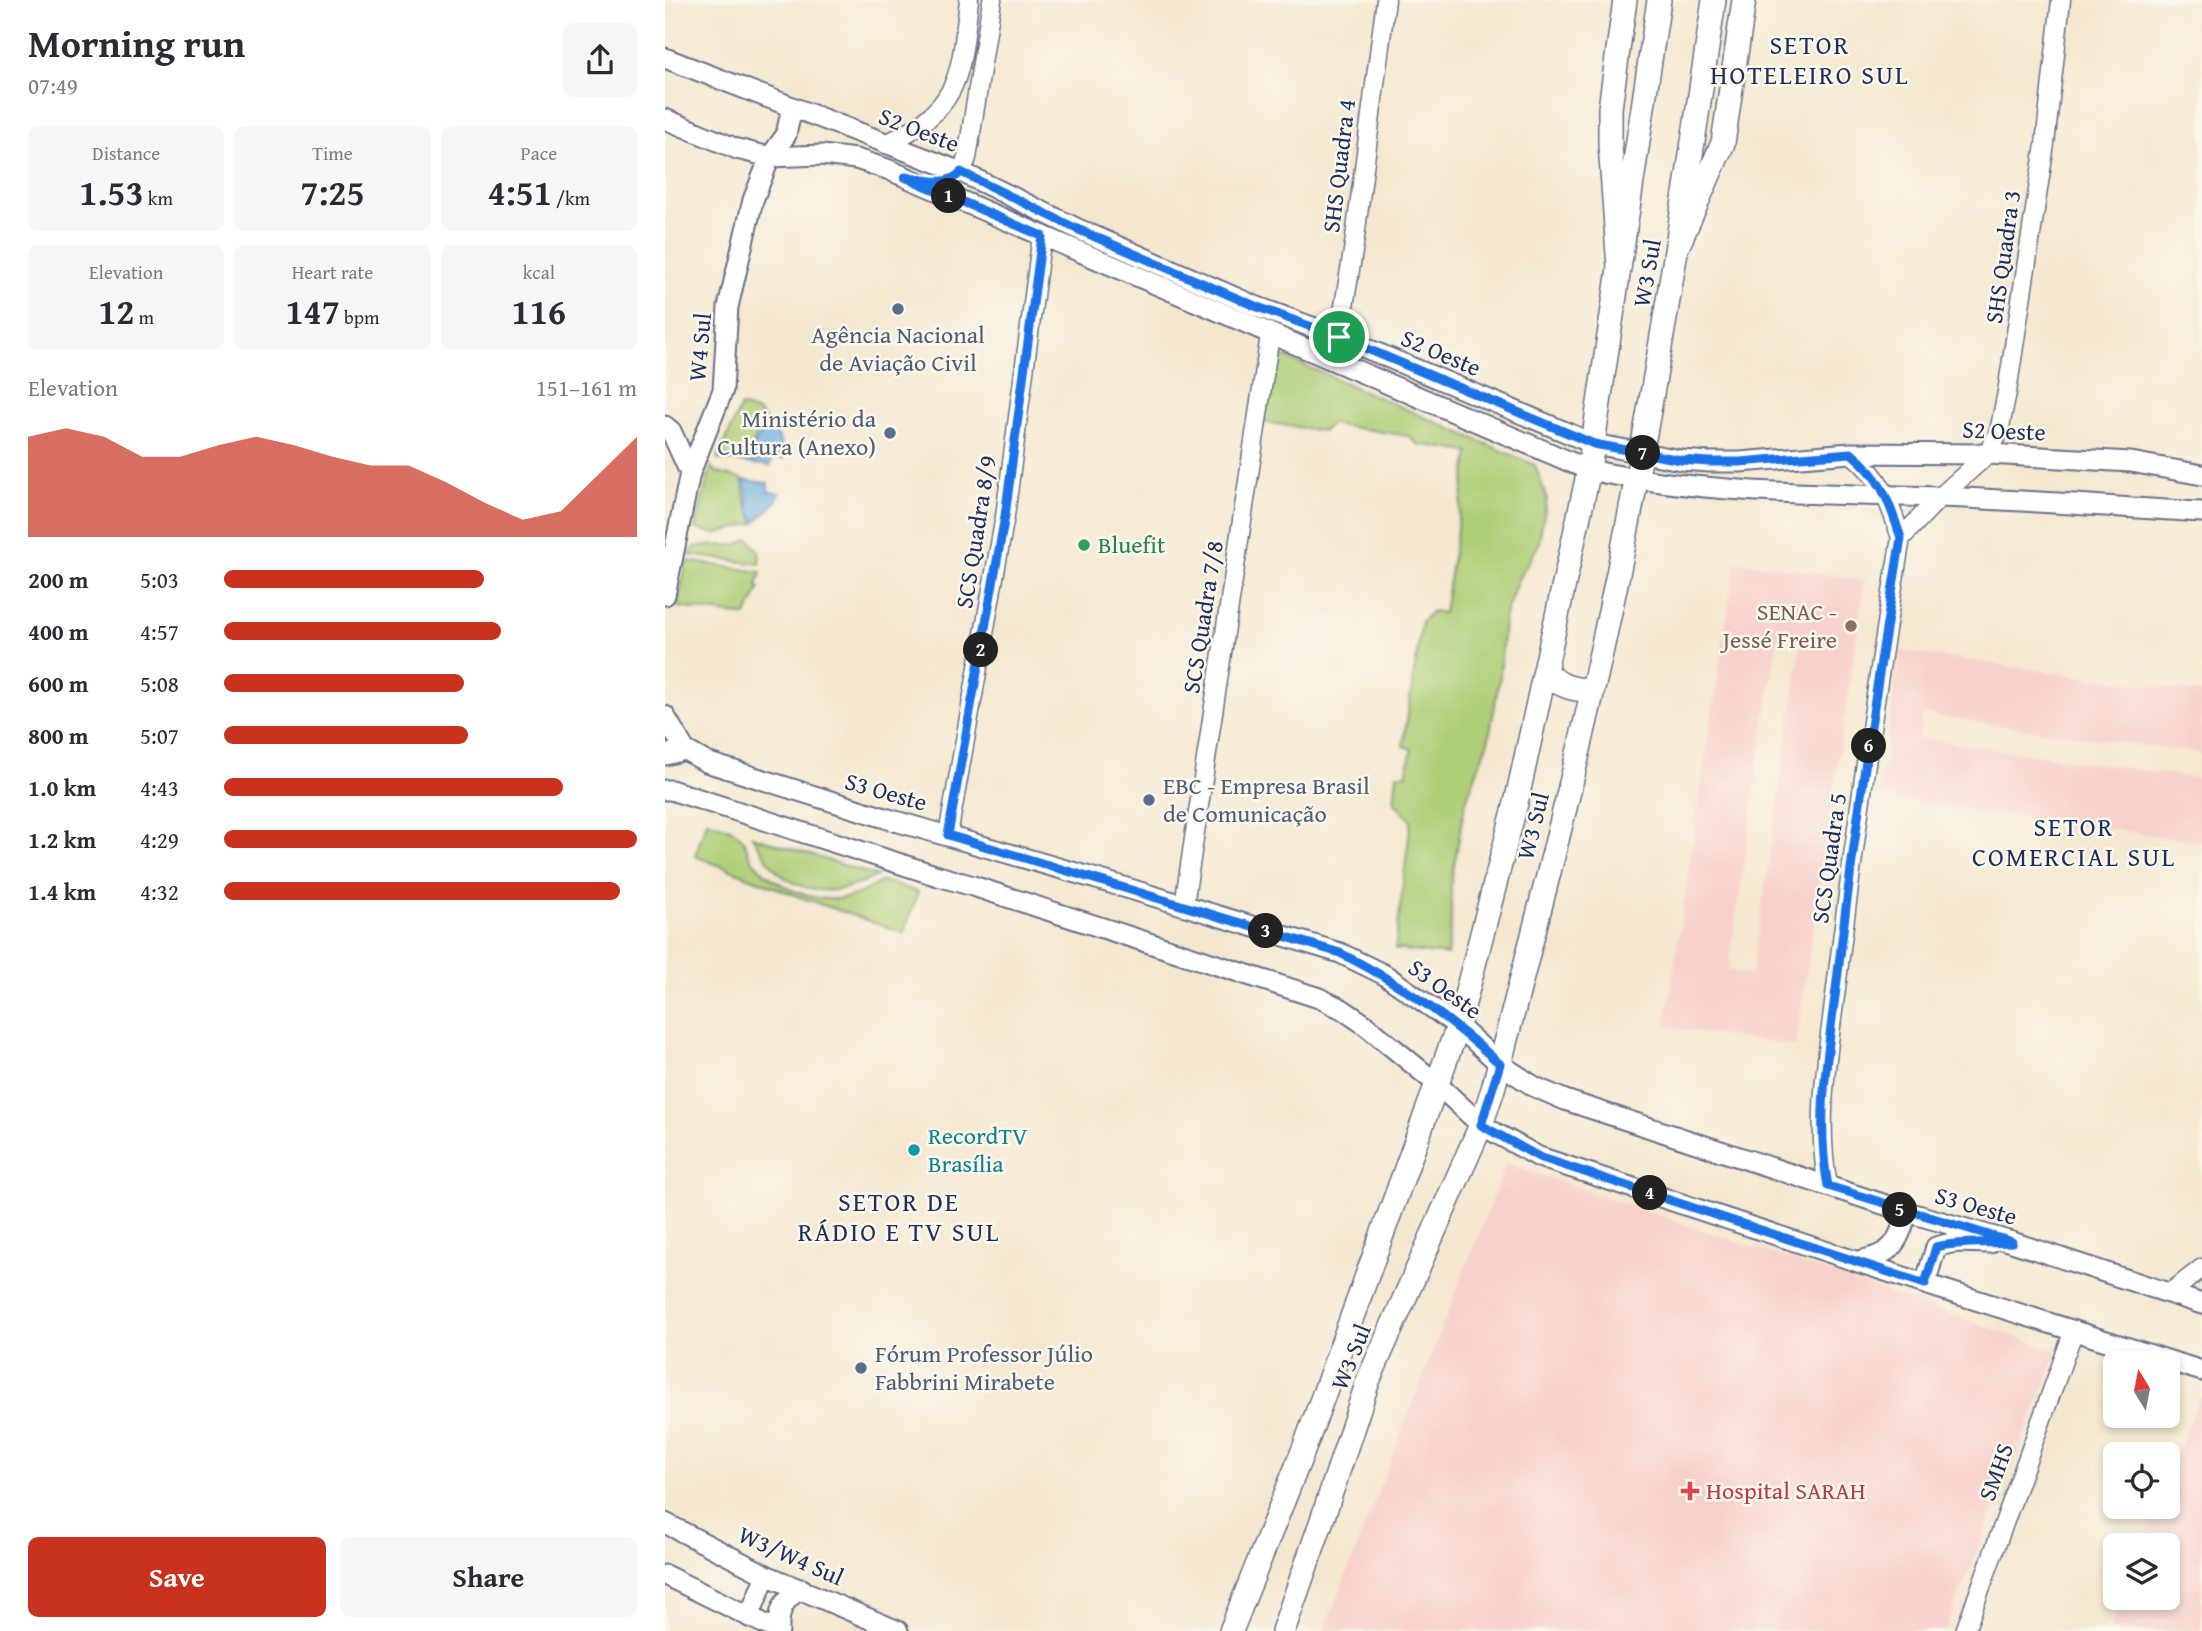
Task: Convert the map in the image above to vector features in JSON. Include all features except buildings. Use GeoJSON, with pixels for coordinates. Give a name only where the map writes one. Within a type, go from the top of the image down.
{"type":"FeatureCollection","features":[{"type":"Feature","properties":{"kind":"main road"},"geometry":{"type":"LineString","coordinates":[[1619,268],[1610,144],[1611,108],[1625,0]]}},
{"type":"Feature","properties":{"kind":"main road","name":"W3 Sul"},"geometry":{"type":"LineString","coordinates":[[1231,1631],[1305,1446],[1458,1026],[1516,803],[1589,470],[1659,0]]}},
{"type":"Feature","properties":{"kind":"main road","name":"W3 Sul"},"geometry":{"type":"LineString","coordinates":[[1283,1631],[1367,1381],[1481,1125],[1500,1064],[1567,800],[1636,480],[1679,243],[1714,0]]}},
{"type":"Feature","properties":{"kind":"main road"},"geometry":{"type":"LineString","coordinates":[[1679,243],[1723,143],[1744,0]]}},
{"type":"Feature","properties":{"kind":"main road","name":"S2 Oeste"},"geometry":{"type":"LineString","coordinates":[[665,58],[961,172],[1077,229],[1255,306],[1339,337],[1594,444],[1681,460],[1740,462],[1851,453],[1988,454],[2131,462],[2202,475]]}},
{"type":"Feature","properties":{"kind":"main road","name":"W4 Sul"},"geometry":{"type":"LineString","coordinates":[[665,595],[691,473],[723,390],[728,307],[753,200],[770,157],[786,135],[792,107]]}},
{"type":"Feature","properties":{"kind":"main road","name":"S2 Oeste"},"geometry":{"type":"LineString","coordinates":[[665,119],[737,149],[770,157],[822,155],[856,159],[905,177],[1589,470],[1636,480],[1700,488],[2202,512]]}},
{"type":"Feature","properties":{"kind":"main road"},"geometry":{"type":"LineString","coordinates":[[905,177],[946,181],[956,178],[961,172]]}},
{"type":"Feature","properties":{"kind":"main road"},"geometry":{"type":"LineString","coordinates":[[665,426],[671,431],[691,473]]}},
{"type":"Feature","properties":{"kind":"main road"},"geometry":{"type":"LineString","coordinates":[[1545,672],[1559,685],[1570,689],[1592,690]]}},
{"type":"Feature","properties":{"kind":"main road"},"geometry":{"type":"LineString","coordinates":[[665,716],[685,750],[665,755]]}},
{"type":"Feature","properties":{"kind":"main road","name":"S3 Oeste"},"geometry":{"type":"LineString","coordinates":[[685,750],[706,762],[885,818],[1340,953],[1385,975],[1458,1026],[1500,1064],[1535,1087],[1565,1100],[1907,1212],[2012,1242],[2202,1304]]}},
{"type":"Feature","properties":{"kind":"main road"},"geometry":{"type":"LineString","coordinates":[[667,788],[1319,998],[1364,1024],[1437,1084],[1481,1125],[1539,1157],[1925,1284],[2202,1371]]}},
{"type":"Feature","properties":{"kind":"main road"},"geometry":{"type":"LineString","coordinates":[[1857,1261],[1877,1257],[1889,1251],[1901,1234],[1907,1212]]}},
{"type":"Feature","properties":{"kind":"main road"},"geometry":{"type":"LineString","coordinates":[[1925,1284],[1936,1247],[1955,1242],[2012,1242]]}},
{"type":"Feature","properties":{"kind":"main road"},"geometry":{"type":"LineString","coordinates":[[1305,1446],[1311,1444],[1318,1447],[1328,1461],[1321,1523]]}},
{"type":"Feature","properties":{"kind":"main road","name":"W3/W4 Sul"},"geometry":{"type":"LineString","coordinates":[[665,1523],[766,1575],[898,1631]]}},
{"type":"Feature","properties":{"kind":"main road"},"geometry":{"type":"LineString","coordinates":[[665,1575],[779,1631]]}},
{"type":"Feature","properties":{"kind":"main road"},"geometry":{"type":"LineString","coordinates":[[749,1617],[766,1575]]}},
{"type":"Feature","properties":{"kind":"main road"},"geometry":{"type":"LineString","coordinates":[[779,1631],[778,1621],[782,1607],[789,1596],[802,1589]]}},
{"type":"Feature","properties":{"kind":"street"},"geometry":{"type":"LineString","coordinates":[[886,144],[904,136],[942,106],[954,85],[961,67],[968,0]]}},
{"type":"Feature","properties":{"kind":"street"},"geometry":{"type":"LineString","coordinates":[[961,172],[967,158],[992,0]]}},
{"type":"Feature","properties":{"kind":"street","name":"SHS Quadra 4"},"geometry":{"type":"LineString","coordinates":[[1339,337],[1354,245],[1386,0]]}},
{"type":"Feature","properties":{"kind":"street","name":"SHS Quadra 3"},"geometry":{"type":"LineString","coordinates":[[1940,498],[1988,454],[1999,432],[2045,144],[2061,0]]}},
{"type":"Feature","properties":{"kind":"street","name":"SCS Quadra 8/9"},"geometry":{"type":"LineString","coordinates":[[948,835],[1005,516],[1042,236]]}},
{"type":"Feature","properties":{"kind":"street","name":"SCS Quadra 7/8"},"geometry":{"type":"LineString","coordinates":[[1184,905],[1270,335]]}},
{"type":"Feature","properties":{"kind":"street","name":"SCS Quadra 5"},"geometry":{"type":"LineString","coordinates":[[1828,1186],[1822,1140],[1823,1103],[1846,910],[1901,538],[1888,496],[1871,472],[1851,453]]}},
{"type":"Feature","properties":{"kind":"street"},"geometry":{"type":"LineString","coordinates":[[1901,538],[1940,498]]}},
{"type":"Feature","properties":{"kind":"street"},"geometry":{"type":"LineString","coordinates":[[2170,1293],[2202,1268]]}},
{"type":"Feature","properties":{"kind":"street","name":"SMHS"},"geometry":{"type":"LineString","coordinates":[[1965,1631],[2074,1330]]}},
{"type":"Feature","properties":{"kind":"shaded area"},"geometry":{"type":"Polygon","coordinates":[[[1735,561],[1865,580],[1796,1046],[1665,1027],[1735,561]],[[1778,635],[1728,970],[1752,974],[1802,638],[1778,635]]]}},
{"type":"Feature","properties":{"kind":"shaded area"},"geometry":{"type":"Polygon","coordinates":[[[1900,651],[2202,693],[2202,754],[1923,714],[1919,738],[2202,779],[2202,842],[1879,797],[1900,651]]]}},
{"type":"Feature","properties":{"kind":"shaded area","name":"Hospital SARAH"},"geometry":{"type":"Polygon","coordinates":[[[1506,1163],[2058,1351],[1945,1631],[1324,1631],[1506,1163]]]}},
{"type":"Feature","properties":{"kind":"shaded area"},"geometry":{"type":"Polygon","coordinates":[[[2199,1397],[2202,1398],[2202,1631],[2111,1631],[2119,1610],[2180,1610],[2180,1533],[2148,1533],[2153,1519],[2180,1519],[2180,1447],[2199,1397]]]}},
{"type":"Feature","properties":{"kind":"green space"},"geometry":{"type":"Polygon","coordinates":[[[1271,351],[1535,465],[1547,499],[1538,546],[1518,579],[1504,618],[1500,676],[1489,738],[1465,804],[1451,882],[1451,923],[1447,955],[1395,949],[1411,820],[1394,802],[1397,774],[1406,775],[1412,749],[1403,746],[1422,621],[1432,611],[1444,613],[1469,452],[1417,444],[1409,436],[1331,424],[1323,431],[1262,422],[1271,351]]]}},
{"type":"Feature","properties":{"kind":"green space"},"geometry":{"type":"Polygon","coordinates":[[[741,406],[758,412],[769,424],[756,437],[745,463],[717,459],[741,406]]]}},
{"type":"Feature","properties":{"kind":"green space"},"geometry":{"type":"Polygon","coordinates":[[[711,467],[716,472],[742,479],[744,497],[755,523],[715,534],[695,528],[711,467]]]}},
{"type":"Feature","properties":{"kind":"green space"},"geometry":{"type":"Polygon","coordinates":[[[749,539],[759,551],[760,564],[689,555],[696,546],[736,545],[749,539]]]}},
{"type":"Feature","properties":{"kind":"green space"},"geometry":{"type":"Polygon","coordinates":[[[687,561],[761,572],[757,586],[760,588],[746,616],[677,607],[687,561]]]}},
{"type":"Feature","properties":{"kind":"green space"},"geometry":{"type":"Polygon","coordinates":[[[707,821],[737,833],[744,841],[751,859],[761,870],[782,885],[806,895],[844,898],[883,881],[918,892],[904,933],[800,897],[695,856],[707,821]]]}},
{"type":"Feature","properties":{"kind":"green space"},"geometry":{"type":"Polygon","coordinates":[[[752,836],[877,876],[843,889],[810,889],[782,875],[752,836]]]}},
{"type":"Feature","properties":{"kind":"water"},"geometry":{"type":"Polygon","coordinates":[[[770,425],[779,438],[784,459],[772,457],[771,466],[746,463],[757,440],[770,425]]]}},
{"type":"Feature","properties":{"kind":"water"},"geometry":{"type":"Polygon","coordinates":[[[744,480],[768,483],[768,491],[780,494],[756,522],[749,510],[744,480]]]}},
{"type":"Feature","properties":{"kind":"place","name":"Agência Nacional de Aviação Civil"},"geometry":{"type":"Point","coordinates":[898,309]}},
{"type":"Feature","properties":{"kind":"place","name":"Ministério da Cultura (Anexo)"},"geometry":{"type":"Point","coordinates":[890,433]}},
{"type":"Feature","properties":{"kind":"place","name":"Bluefit"},"geometry":{"type":"Point","coordinates":[1084,545]}},
{"type":"Feature","properties":{"kind":"place","name":"SENAC - Jessé Freire"},"geometry":{"type":"Point","coordinates":[1851,626]}},
{"type":"Feature","properties":{"kind":"place","name":"EBC - Empresa Brasil de Comunicação"},"geometry":{"type":"Point","coordinates":[1149,800]}},
{"type":"Feature","properties":{"kind":"place","name":"RecordTV Brasília"},"geometry":{"type":"Point","coordinates":[914,1150]}},
{"type":"Feature","properties":{"kind":"place","name":"Fórum Professor Júlio Fabbrini Mirabete"},"geometry":{"type":"Point","coordinates":[861,1368]}},
{"type":"Feature","properties":{"kind":"place","name":"Hospital SARAH"},"geometry":{"type":"Point","coordinates":[1690,1491]}},
{"type":"Feature","properties":{"kind":"district","name":"SETOR HOTELEIRO SUL"},"geometry":{"type":"Point","coordinates":[1810,60]}},
{"type":"Feature","properties":{"kind":"district","name":"SETOR COMERCIAL SUL"},"geometry":{"type":"Point","coordinates":[2074,842]}},
{"type":"Feature","properties":{"kind":"district","name":"SETOR DE RÁDIO E TV SUL"},"geometry":{"type":"Point","coordinates":[899,1217]}},
{"type":"Feature","properties":{"kind":"route"},"geometry":{"type":"LineString","coordinates":[[961,172],[1077,229],[1255,306],[1339,337],[1594,444],[1681,460],[1709,462],[1851,453],[1880,483],[1888,496],[1901,538],[1846,910],[1823,1103],[1824,1165],[1828,1186],[2012,1242],[1955,1242],[1936,1247],[1925,1284],[1539,1157],[1481,1125],[1500,1064],[1458,1026],[1385,975],[1340,953],[948,835],[1005,516],[1042,236],[905,177],[938,182],[956,178],[961,172]]}}]}
